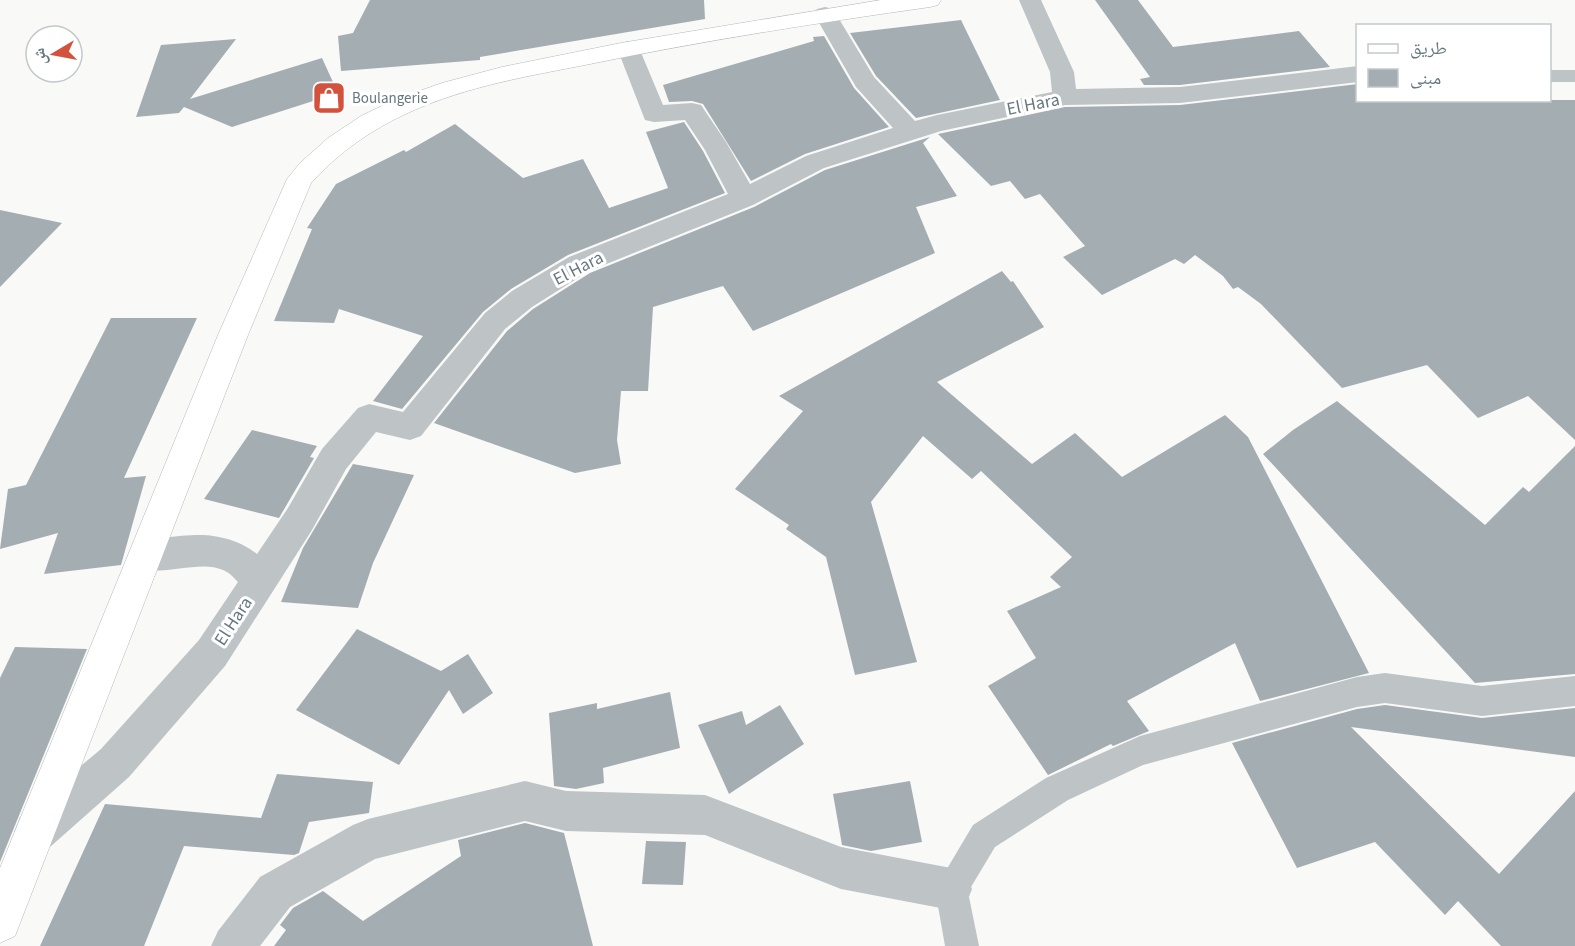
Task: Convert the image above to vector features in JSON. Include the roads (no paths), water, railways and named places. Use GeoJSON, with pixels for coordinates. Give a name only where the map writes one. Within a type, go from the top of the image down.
{"type":"FeatureCollection","features":[{"type":"Feature","properties":{"kind":"main road"},"geometry":{"type":"LineString","coordinates":[[0,921],[228,346],[300,179],[318,158],[382,115],[426,96],[534,68],[629,48],[825,14],[930,0]]}},
{"type":"Feature","properties":{"kind":"street"},"geometry":{"type":"LineString","coordinates":[[1030,0],[1062,72],[1065,97]]}},
{"type":"Feature","properties":{"kind":"street"},"geometry":{"type":"LineString","coordinates":[[825,14],[865,82],[910,132]]}},
{"type":"Feature","properties":{"kind":"street"},"geometry":{"type":"LineString","coordinates":[[629,48],[654,114],[692,111],[717,148],[744,198]]}},
{"type":"Feature","properties":{"kind":"street","name":"El Hara"},"geometry":{"type":"LineString","coordinates":[[35,832],[115,764],[212,653],[300,519],[334,459],[369,417],[410,427],[495,321],[522,299],[579,264],[744,198],[815,162],[937,123],[1065,97],[1180,95],[1356,74]]}},
{"type":"Feature","properties":{"kind":"street"},"geometry":{"type":"LineString","coordinates":[[145,556],[212,551],[234,557],[261,578]]}},
{"type":"Feature","properties":{"kind":"street"},"geometry":{"type":"LineString","coordinates":[[233,946],[275,892],[368,840],[525,801],[566,811],[705,815],[841,868],[951,889]]}},
{"type":"Feature","properties":{"kind":"lane"},"geometry":{"type":"LineString","coordinates":[[1551,76],[1575,76]]}},
{"type":"Feature","properties":{"kind":"lane"},"geometry":{"type":"LineString","coordinates":[[962,946],[951,889],[984,836],[1057,789],[1140,752],[1385,688],[1482,701],[1575,691]]}},
{"type":"Feature","properties":{"kind":"place","name":"Boulangerie"},"geometry":{"type":"Point","coordinates":[329,98]}}]}
